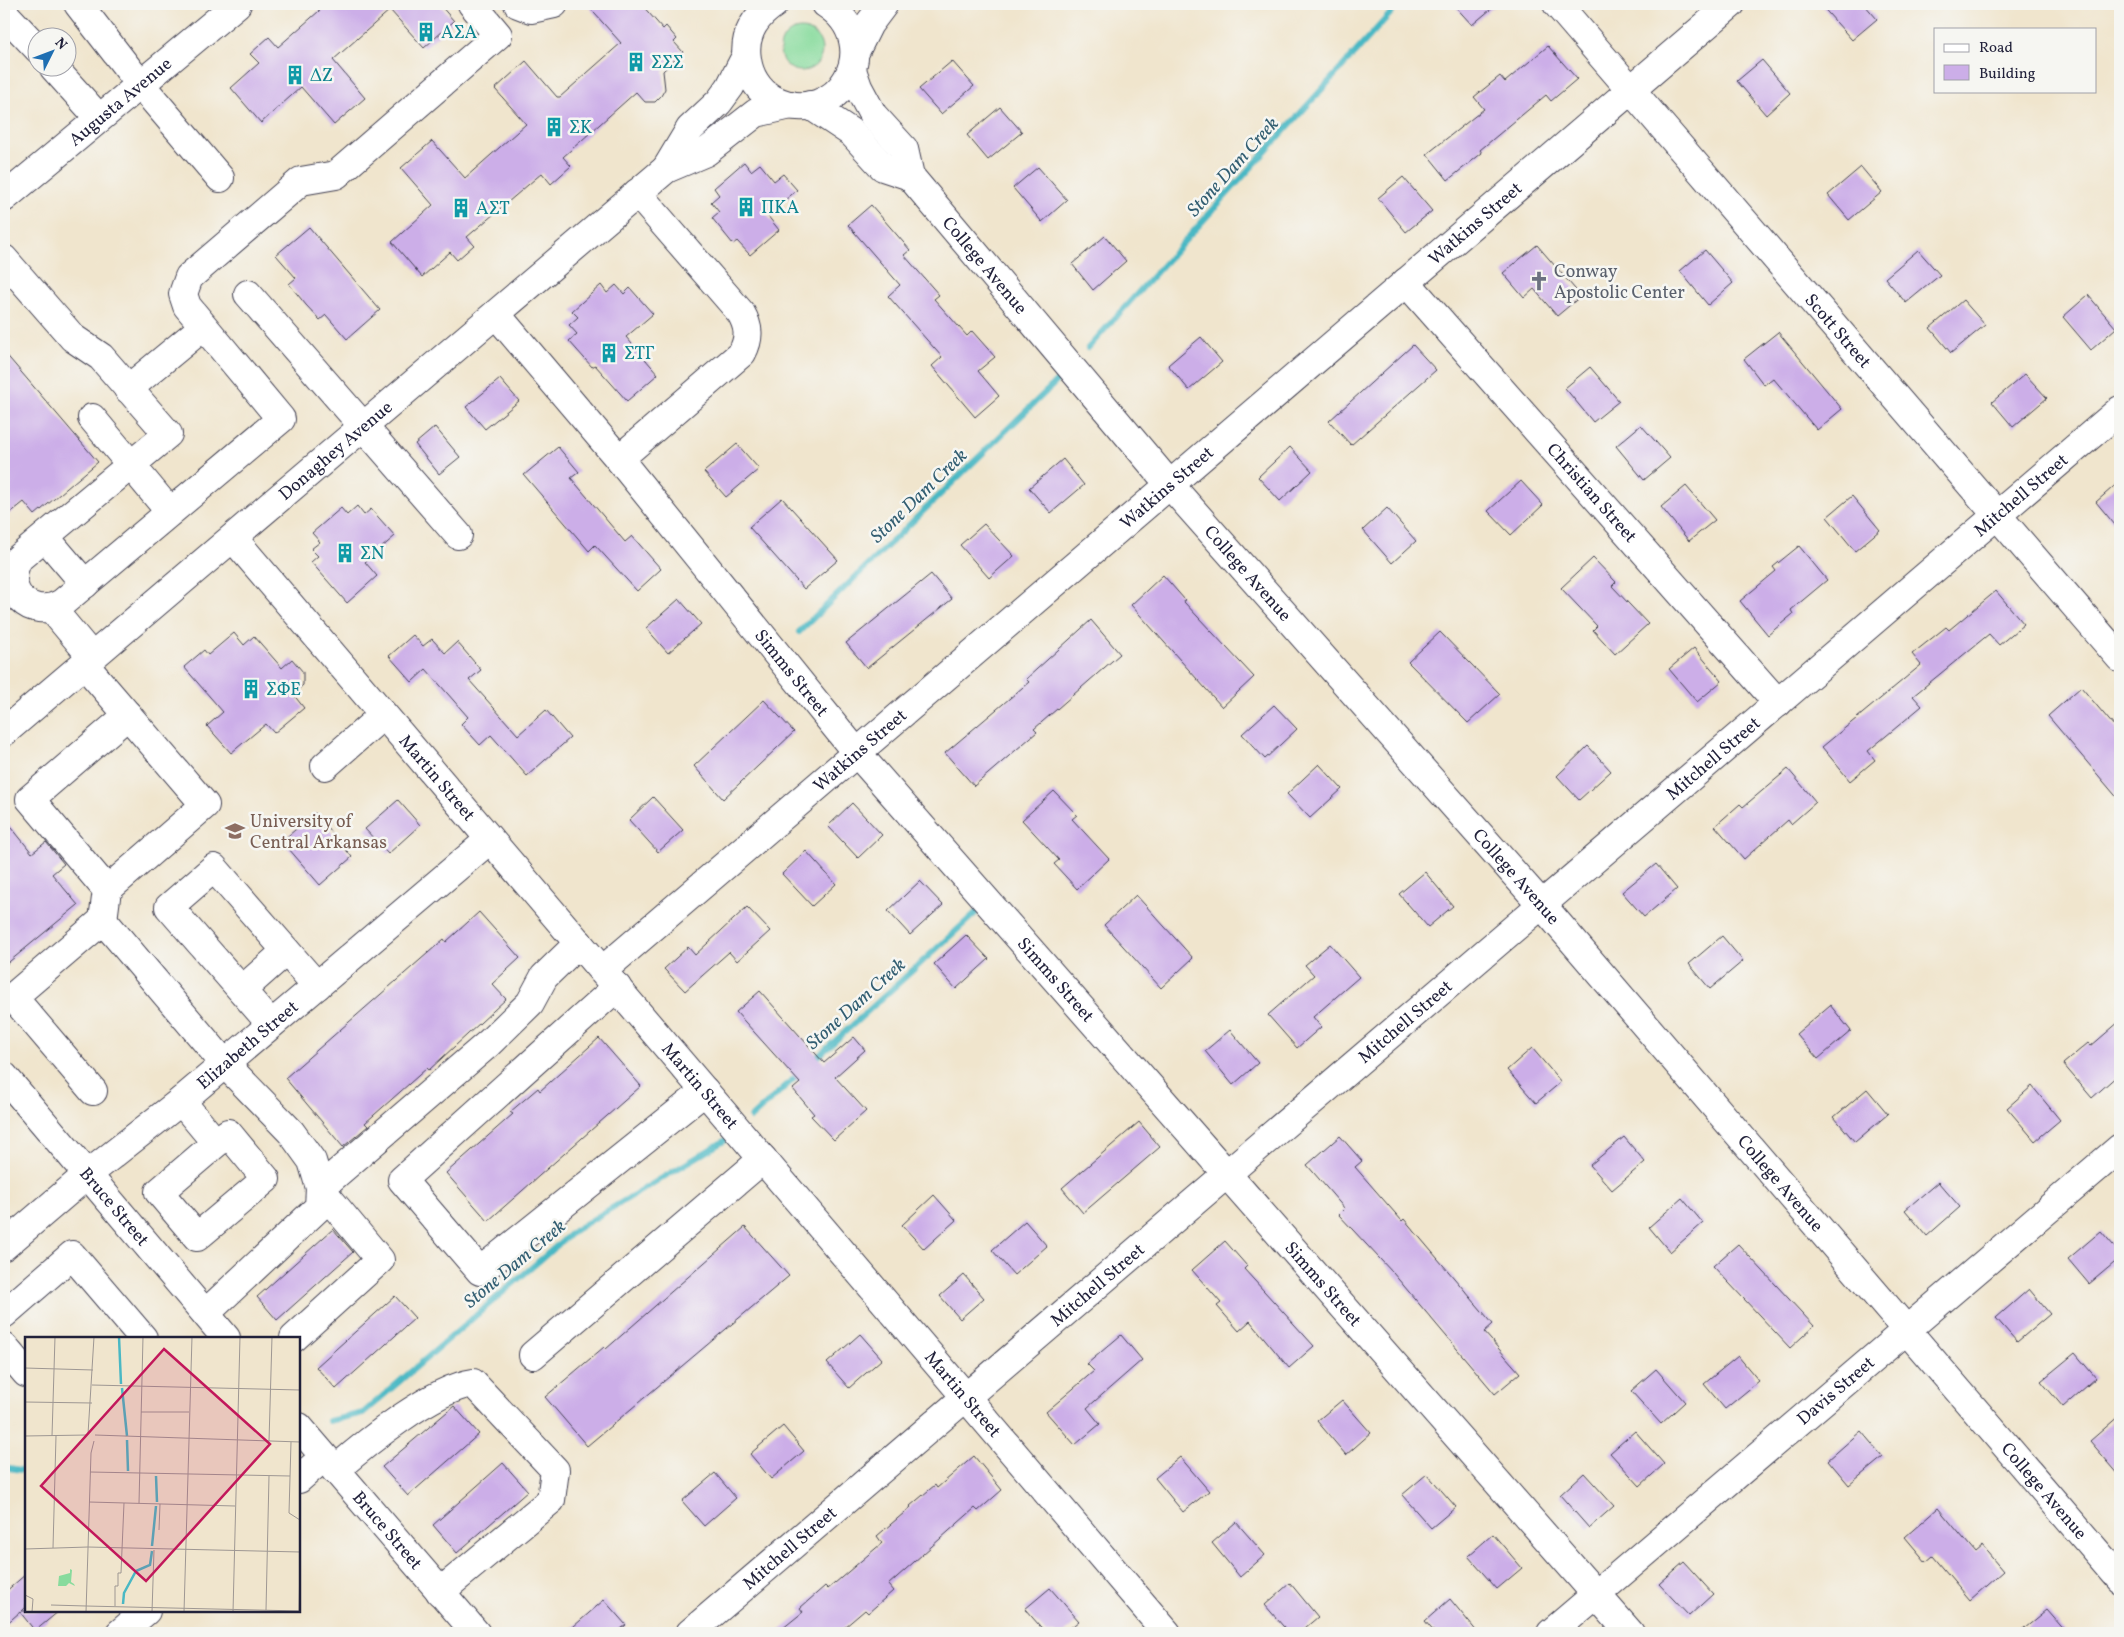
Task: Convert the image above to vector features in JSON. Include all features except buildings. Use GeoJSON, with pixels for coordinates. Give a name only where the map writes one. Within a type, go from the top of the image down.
{"type":"FeatureCollection","features":[{"type":"Feature","properties":{"kind":"street"},"geometry":{"type":"LineString","coordinates":[[78,4],[140,84],[220,178]]}},
{"type":"Feature","properties":{"kind":"street","name":"Augusta Avenue"},"geometry":{"type":"LineString","coordinates":[[4,198],[237,4]]}},
{"type":"Feature","properties":{"kind":"street"},"geometry":{"type":"LineString","coordinates":[[4,259],[73,338],[101,357],[168,434],[19,558],[10,570],[11,583],[16,597],[29,606],[44,610],[52,609],[281,419],[187,306],[183,294],[189,277],[301,181],[336,175],[498,35],[472,4]]}},
{"type":"Feature","properties":{"kind":"street"},"geometry":{"type":"LineString","coordinates":[[518,4],[531,9],[554,4]]}},
{"type":"Feature","properties":{"kind":"street"},"geometry":{"type":"LineString","coordinates":[[739,4],[753,78],[760,88],[769,96],[801,105],[852,133],[883,167],[910,176]]}},
{"type":"Feature","properties":{"kind":"street","name":"Donaghey Avenue"},"geometry":{"type":"LineString","coordinates":[[666,169],[690,129],[719,102],[730,87],[757,18],[774,4]]}},
{"type":"Feature","properties":{"kind":"street","name":"College Avenue"},"geometry":{"type":"LineString","coordinates":[[826,4],[839,14],[850,28],[858,88],[874,115],[904,149],[910,176],[1170,485],[1542,905],[2120,1579]]}},
{"type":"Feature","properties":{"kind":"street"},"geometry":{"type":"LineString","coordinates":[[853,61],[869,24],[884,4]]}},
{"type":"Feature","properties":{"kind":"street","name":"Scott Street"},"geometry":{"type":"LineString","coordinates":[[1557,4],[2120,658]]}},
{"type":"Feature","properties":{"kind":"street","name":"Watkins Street"},"geometry":{"type":"LineString","coordinates":[[705,1090],[480,1271],[402,1180],[610,979],[856,752],[1731,4]]}},
{"type":"Feature","properties":{"kind":"street"},"geometry":{"type":"LineString","coordinates":[[4,13],[28,38]]}},
{"type":"Feature","properties":{"kind":"street","name":"Donaghey Avenue"},"geometry":{"type":"LineString","coordinates":[[4,732],[666,169],[706,152],[756,113],[821,102],[840,90],[853,61]]}},
{"type":"Feature","properties":{"kind":"street"},"geometry":{"type":"LineString","coordinates":[[63,78],[100,118]]}},
{"type":"Feature","properties":{"kind":"street"},"geometry":{"type":"LineString","coordinates":[[619,459],[742,352],[748,342],[748,325],[741,313],[637,193]]}},
{"type":"Feature","properties":{"kind":"street","name":"Christian Street"},"geometry":{"type":"LineString","coordinates":[[1406,282],[1778,703]]}},
{"type":"Feature","properties":{"kind":"street"},"geometry":{"type":"LineString","coordinates":[[248,294],[458,535]]}},
{"type":"Feature","properties":{"kind":"street","name":"Simms Street"},"geometry":{"type":"LineString","coordinates":[[496,314],[619,459],[856,752],[1630,1633]]}},
{"type":"Feature","properties":{"kind":"street"},"geometry":{"type":"LineString","coordinates":[[128,389],[203,327]]}},
{"type":"Feature","properties":{"kind":"street","name":"Mitchell Street"},"geometry":{"type":"LineString","coordinates":[[690,1633],[2120,410]]}},
{"type":"Feature","properties":{"kind":"street"},"geometry":{"type":"LineString","coordinates":[[92,418],[170,512]]}},
{"type":"Feature","properties":{"kind":"street"},"geometry":{"type":"LineString","coordinates":[[45,537],[84,584]]}},
{"type":"Feature","properties":{"kind":"street","name":"Martin Street"},"geometry":{"type":"LineString","coordinates":[[233,538],[1167,1633]]}},
{"type":"Feature","properties":{"kind":"street"},"geometry":{"type":"LineString","coordinates":[[52,609],[128,715],[205,805],[108,890],[103,920],[13,997],[94,1092]]}},
{"type":"Feature","properties":{"kind":"street"},"geometry":{"type":"LineString","coordinates":[[108,890],[30,799],[128,715]]}},
{"type":"Feature","properties":{"kind":"street"},"geometry":{"type":"LineString","coordinates":[[325,766],[383,715]]}},
{"type":"Feature","properties":{"kind":"street","name":"Elizabeth Street"},"geometry":{"type":"LineString","coordinates":[[4,1246],[88,1175],[181,1101],[489,840]]}},
{"type":"Feature","properties":{"kind":"street"},"geometry":{"type":"LineString","coordinates":[[272,1024],[169,907],[214,868],[317,986]]}},
{"type":"Feature","properties":{"kind":"street"},"geometry":{"type":"LineString","coordinates":[[103,920],[224,1064],[291,1132],[312,1161],[320,1188],[319,1207],[206,1313]]}},
{"type":"Feature","properties":{"kind":"street"},"geometry":{"type":"LineString","coordinates":[[320,1188],[489,1043],[530,1003],[544,977],[579,943]]}},
{"type":"Feature","properties":{"kind":"street"},"geometry":{"type":"LineString","coordinates":[[242,990],[286,951]]}},
{"type":"Feature","properties":{"kind":"street","name":"Bruce Street"},"geometry":{"type":"LineString","coordinates":[[4,1076],[225,1337]]}},
{"type":"Feature","properties":{"kind":"street"},"geometry":{"type":"LineString","coordinates":[[181,1101],[216,1143]]}},
{"type":"Feature","properties":{"kind":"street","name":"Davis Street"},"geometry":{"type":"LineString","coordinates":[[1551,1633],[2120,1148]]}},
{"type":"Feature","properties":{"kind":"street"},"geometry":{"type":"LineString","coordinates":[[534,1355],[763,1159]]}},
{"type":"Feature","properties":{"kind":"street"},"geometry":{"type":"LineString","coordinates":[[295,1337],[380,1260],[320,1188]]}},
{"type":"Feature","properties":{"kind":"street"},"geometry":{"type":"LineString","coordinates":[[4,1314],[72,1255],[142,1337]]}},
{"type":"Feature","properties":{"kind":"street"},"geometry":{"type":"LineString","coordinates":[[4,1347],[25,1373]]}},
{"type":"Feature","properties":{"kind":"street"},"geometry":{"type":"LineString","coordinates":[[300,1478],[329,1464],[431,1400],[463,1384],[473,1382],[555,1470],[551,1500],[440,1592]]}},
{"type":"Feature","properties":{"kind":"street","name":"Bruce Street"},"geometry":{"type":"LineString","coordinates":[[300,1428],[476,1633]]}},
{"type":"Feature","properties":{"kind":"street"},"geometry":{"type":"LineString","coordinates":[[120,1633],[145,1612]]}},
{"type":"Feature","properties":{"kind":"green space"},"geometry":{"type":"Polygon","coordinates":[[[797,29],[805,29],[816,35],[822,50],[816,65],[805,71],[797,71],[786,65],[780,54],[780,46],[786,35],[797,29]]]}},
{"type":"Feature","properties":{"kind":"waterway","name":"Stone Dam Creek"},"geometry":{"type":"LineString","coordinates":[[1088,348],[1399,4]]}},
{"type":"Feature","properties":{"kind":"waterway","name":"Stone Dam Creek"},"geometry":{"type":"LineString","coordinates":[[799,632],[1058,380]]}},
{"type":"Feature","properties":{"kind":"waterway","name":"Stone Dam Creek"},"geometry":{"type":"LineString","coordinates":[[812,1062],[980,909]]}},
{"type":"Feature","properties":{"kind":"waterway","name":"Stone Dam Creek"},"geometry":{"type":"LineString","coordinates":[[751,1118],[801,1072]]}},
{"type":"Feature","properties":{"kind":"waterway","name":"Stone Dam Creek"},"geometry":{"type":"LineString","coordinates":[[329,1421],[363,1413],[575,1230],[729,1138]]}},
{"type":"Feature","properties":{"kind":"waterway","name":"Stone Dam Creek"},"geometry":{"type":"LineString","coordinates":[[4,1467],[25,1471]]}},
{"type":"Feature","properties":{"kind":"place","name":"ΑΣΑ"},"geometry":{"type":"Point","coordinates":[426,32]}},
{"type":"Feature","properties":{"kind":"place","name":"ΣΣΣ"},"geometry":{"type":"Point","coordinates":[636,62]}},
{"type":"Feature","properties":{"kind":"place","name":"ΔΖ"},"geometry":{"type":"Point","coordinates":[295,75]}},
{"type":"Feature","properties":{"kind":"place","name":"ΣΚ"},"geometry":{"type":"Point","coordinates":[554,127]}},
{"type":"Feature","properties":{"kind":"place","name":"ΠΚΑ"},"geometry":{"type":"Point","coordinates":[746,207]}},
{"type":"Feature","properties":{"kind":"place","name":"ΑΣΤ"},"geometry":{"type":"Point","coordinates":[461,208]}},
{"type":"Feature","properties":{"kind":"place","name":"Conway Apostolic Center"},"geometry":{"type":"Point","coordinates":[1539,281]}},
{"type":"Feature","properties":{"kind":"place","name":"ΣΤΓ"},"geometry":{"type":"Point","coordinates":[609,353]}},
{"type":"Feature","properties":{"kind":"place","name":"ΣΝ"},"geometry":{"type":"Point","coordinates":[345,553]}},
{"type":"Feature","properties":{"kind":"place","name":"ΣΦΕ"},"geometry":{"type":"Point","coordinates":[251,689]}},
{"type":"Feature","properties":{"kind":"place","name":"University of Central Arkansas"},"geometry":{"type":"Point","coordinates":[235,831]}}]}
